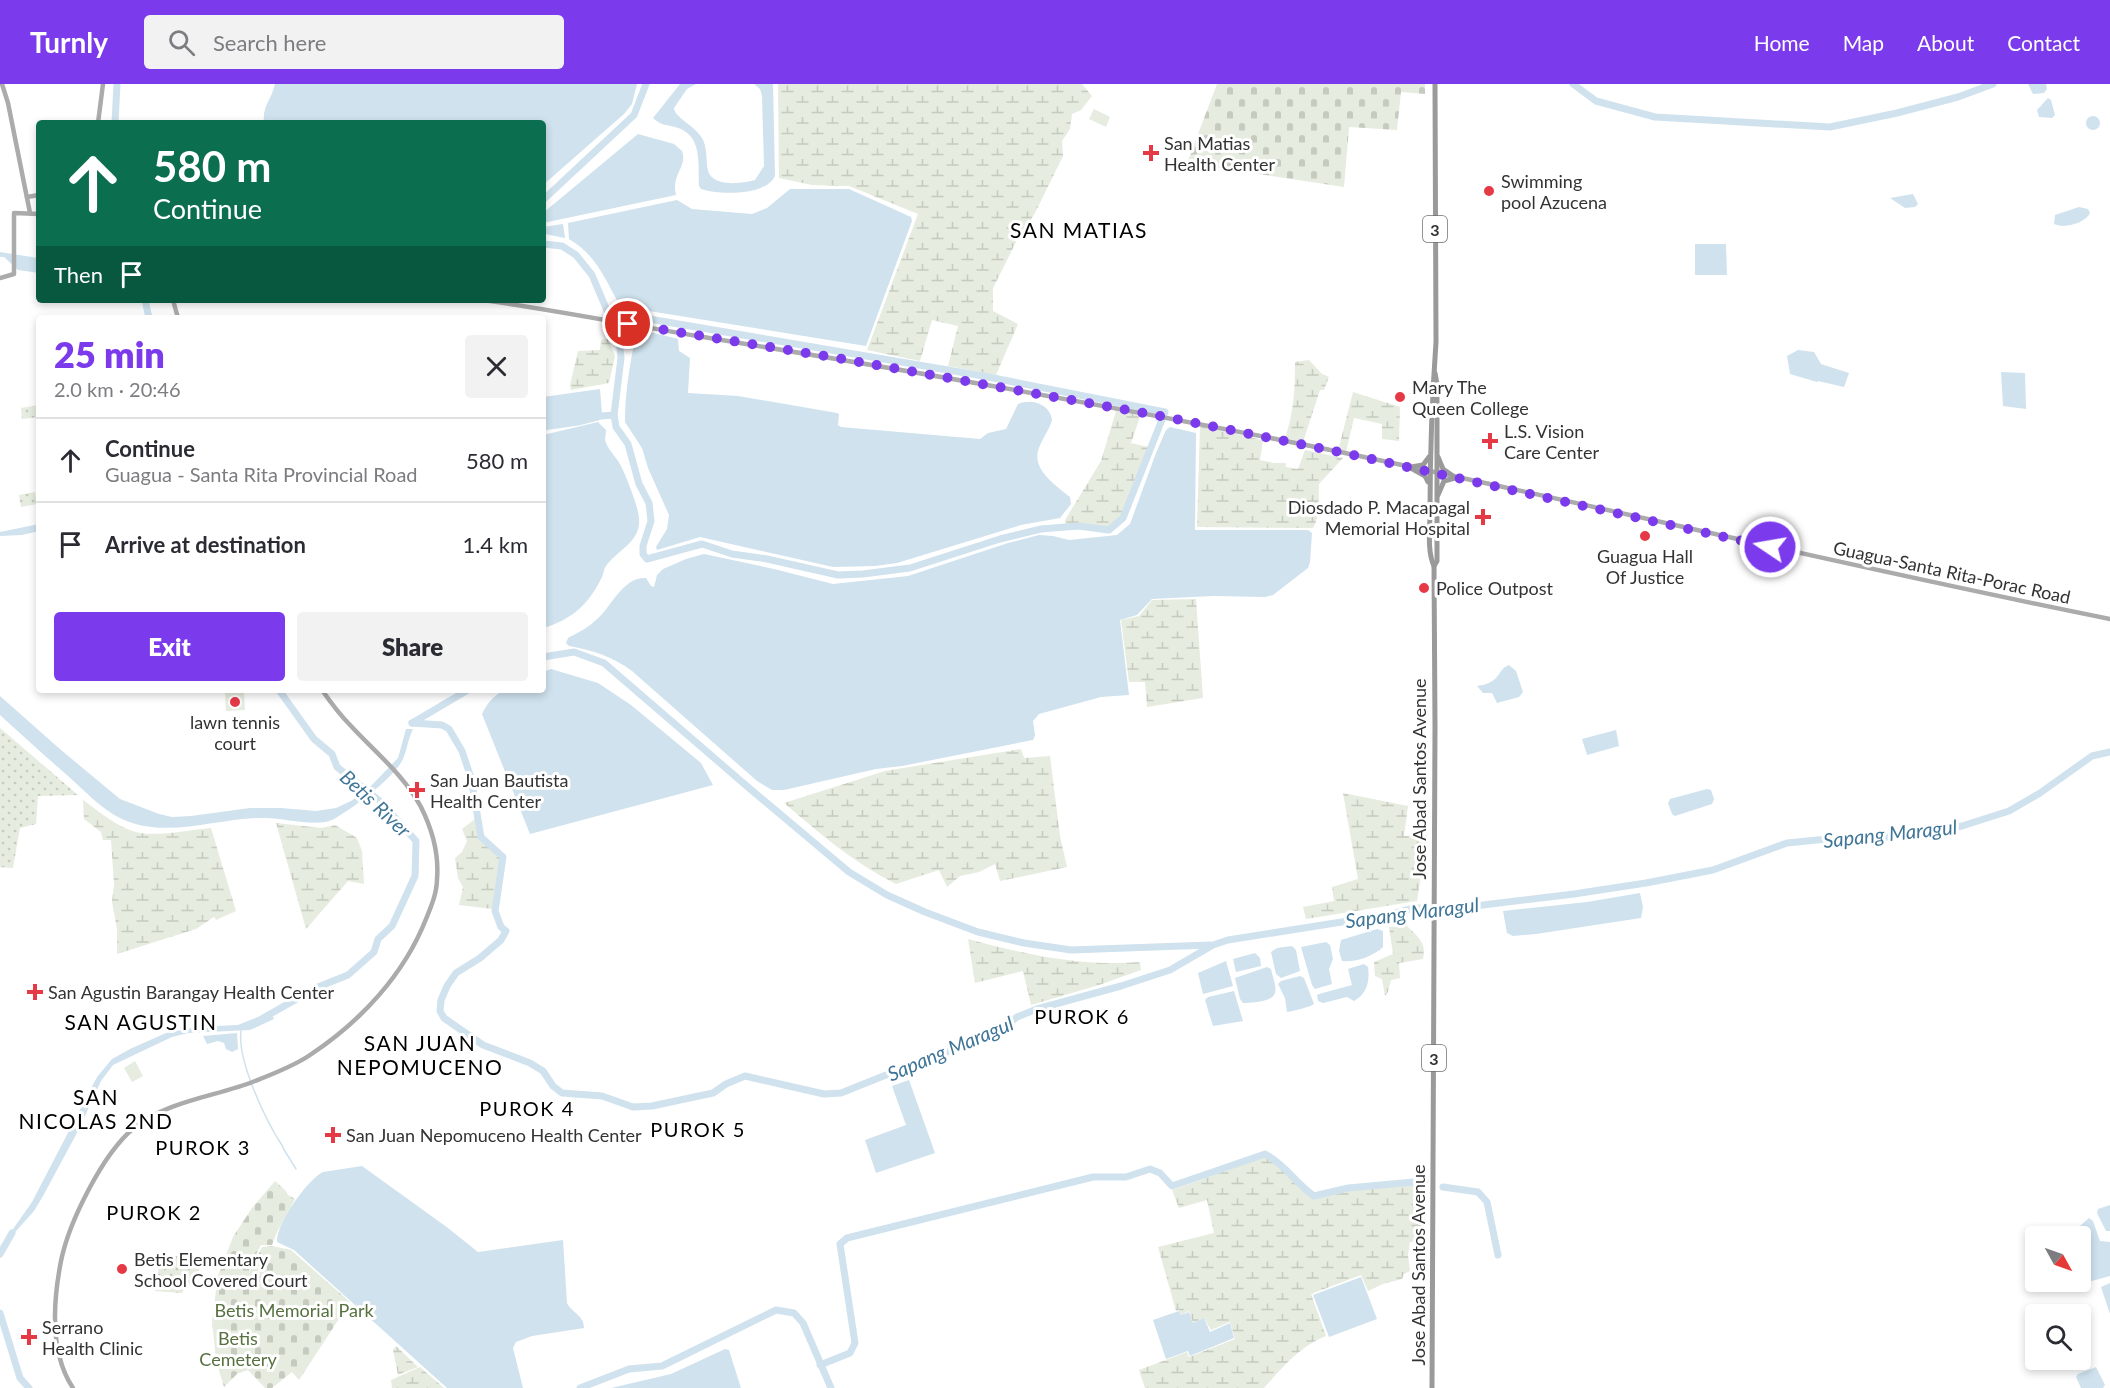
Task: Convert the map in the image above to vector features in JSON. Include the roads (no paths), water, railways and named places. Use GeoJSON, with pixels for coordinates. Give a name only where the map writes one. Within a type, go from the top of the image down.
{"type":"FeatureCollection","features":[{"type":"Feature","properties":{"kind":"highway","name":"Jose Abad Santos Avenue"},"geometry":{"type":"LineString","coordinates":[[1432,1388],[1433,891],[1436,727],[1434,566],[1431,560],[1437,384],[1435,373],[1435,84]]}},
{"type":"Feature","properties":{"kind":"highway"},"geometry":{"type":"LineString","coordinates":[[1409,467],[1423,465],[1429,460],[1434,450]]}},
{"type":"Feature","properties":{"kind":"highway"},"geometry":{"type":"LineString","coordinates":[[1434,450],[1443,469],[1456,478]]}},
{"type":"Feature","properties":{"kind":"highway"},"geometry":{"type":"LineString","coordinates":[[1409,467],[1427,478],[1433,500]]}},
{"type":"Feature","properties":{"kind":"highway"},"geometry":{"type":"LineString","coordinates":[[1433,500],[1444,481],[1456,478]]}},
{"type":"Feature","properties":{"kind":"main road"},"geometry":{"type":"LineString","coordinates":[[2,84],[7,97],[30,213]]}},
{"type":"Feature","properties":{"kind":"main road"},"geometry":{"type":"LineString","coordinates":[[98,120],[102,84]]}},
{"type":"Feature","properties":{"kind":"main road"},"geometry":{"type":"LineString","coordinates":[[27,197],[36,196]]}},
{"type":"Feature","properties":{"kind":"main road"},"geometry":{"type":"LineString","coordinates":[[0,278],[14,274],[14,213],[36,214]]}},
{"type":"Feature","properties":{"kind":"main road","name":"Guagua-Santa Rita-Porac Road"},"geometry":{"type":"LineString","coordinates":[[505,303],[837,358],[1156,415],[1433,472],[1935,583],[2110,619]]}},
{"type":"Feature","properties":{"kind":"main road"},"geometry":{"type":"LineString","coordinates":[[73,1388],[64,1371],[56,1345],[55,1317],[60,1267],[64,1250],[83,1204],[109,1156],[124,1137],[154,1114],[255,1081],[308,1057],[358,1017],[385,988],[418,939],[432,906],[437,885],[434,843],[421,807],[395,772],[343,718],[324,693]]}},
{"type":"Feature","properties":{"kind":"water"},"geometry":{"type":"Polygon","coordinates":[[[275,84],[637,84],[632,104],[624,114],[546,182],[546,120],[264,120],[275,84]]]}},
{"type":"Feature","properties":{"kind":"water"},"geometry":{"type":"Polygon","coordinates":[[[680,84],[696,84],[687,89],[674,108],[677,115],[702,138],[710,175],[717,181],[728,183],[755,180],[764,166],[762,96],[760,89],[754,84],[773,84],[775,176],[770,183],[762,187],[741,192],[730,193],[701,189],[695,143],[684,131],[653,118],[680,84]]]}},
{"type":"Feature","properties":{"kind":"water"},"geometry":{"type":"Polygon","coordinates":[[[2028,84],[2046,84],[2047,89],[2044,93],[2033,94],[2028,84]]]}},
{"type":"Feature","properties":{"kind":"water"},"geometry":{"type":"Polygon","coordinates":[[[2048,98],[2051,100],[2055,115],[2052,118],[2039,117],[2037,110],[2048,98]]]}},
{"type":"Feature","properties":{"kind":"water"},"geometry":{"type":"Polygon","coordinates":[[[2093,116],[2098,118],[2100,123],[2098,128],[2093,130],[2088,128],[2086,123],[2088,118],[2093,116]]]}},
{"type":"Feature","properties":{"kind":"water"},"geometry":{"type":"Polygon","coordinates":[[[638,134],[674,144],[682,151],[683,162],[676,181],[676,195],[546,222],[546,211],[638,134]]]}},
{"type":"Feature","properties":{"kind":"water"},"geometry":{"type":"Polygon","coordinates":[[[790,189],[849,189],[911,217],[912,221],[866,346],[624,307],[619,304],[593,259],[569,239],[568,223],[677,200],[692,209],[752,214],[767,208],[790,189]]]}},
{"type":"Feature","properties":{"kind":"water"},"geometry":{"type":"Polygon","coordinates":[[[1913,194],[1918,204],[1915,207],[1905,208],[1890,198],[1913,194]]]}},
{"type":"Feature","properties":{"kind":"water"},"geometry":{"type":"Polygon","coordinates":[[[2079,207],[2088,209],[2090,213],[2084,220],[2069,225],[2054,224],[2055,215],[2079,207]]]}},
{"type":"Feature","properties":{"kind":"water"},"geometry":{"type":"Polygon","coordinates":[[[563,224],[565,238],[546,234],[546,227],[563,224]]]}},
{"type":"Feature","properties":{"kind":"water"},"geometry":{"type":"Polygon","coordinates":[[[1695,244],[1726,244],[1727,275],[1695,275],[1695,244]]]}},
{"type":"Feature","properties":{"kind":"water"},"geometry":{"type":"Polygon","coordinates":[[[0,252],[36,258],[36,273],[18,270],[4,257],[0,257],[0,252]]]}},
{"type":"Feature","properties":{"kind":"water"},"geometry":{"type":"Polygon","coordinates":[[[642,330],[678,339],[679,351],[690,358],[688,393],[738,396],[837,413],[839,414],[838,425],[841,427],[980,439],[988,433],[1006,429],[1018,404],[1034,402],[1044,406],[1051,414],[1052,420],[1037,458],[1042,471],[1070,497],[1071,504],[1060,518],[1021,525],[897,563],[875,566],[833,567],[700,537],[657,550],[656,547],[667,529],[669,515],[648,468],[642,448],[625,422],[627,389],[636,334],[642,330]]]}},
{"type":"Feature","properties":{"kind":"water"},"geometry":{"type":"Polygon","coordinates":[[[1798,350],[1814,352],[1821,364],[1849,373],[1844,387],[1790,374],[1787,356],[1798,350]]]}},
{"type":"Feature","properties":{"kind":"water"},"geometry":{"type":"Polygon","coordinates":[[[2001,372],[2025,373],[2026,409],[2003,406],[2001,372]]]}},
{"type":"Feature","properties":{"kind":"water"},"geometry":{"type":"Polygon","coordinates":[[[600,389],[602,414],[578,421],[546,425],[546,397],[600,389]]]}},
{"type":"Feature","properties":{"kind":"water"},"geometry":{"type":"Polygon","coordinates":[[[598,422],[606,430],[606,443],[621,466],[629,484],[635,500],[639,527],[632,540],[606,566],[596,588],[584,604],[562,621],[546,627],[546,434],[598,422]]]}},
{"type":"Feature","properties":{"kind":"water"},"geometry":{"type":"Polygon","coordinates":[[[1170,427],[1196,433],[1195,530],[1308,530],[1312,533],[1308,568],[1273,595],[1265,597],[1213,596],[1152,599],[1137,615],[1120,620],[1129,695],[1101,697],[1039,714],[1033,721],[1035,735],[1033,740],[876,769],[784,790],[772,790],[757,781],[625,666],[610,658],[569,646],[566,643],[568,638],[596,620],[630,582],[646,578],[654,587],[657,575],[663,569],[704,554],[833,584],[908,576],[1039,535],[1069,540],[1117,535],[1130,524],[1156,453],[1166,430],[1170,427]]]}},
{"type":"Feature","properties":{"kind":"water"},"geometry":{"type":"Polygon","coordinates":[[[36,525],[36,532],[22,535],[0,536],[0,532],[36,525]]]}},
{"type":"Feature","properties":{"kind":"water"},"geometry":{"type":"Polygon","coordinates":[[[1509,665],[1516,671],[1523,692],[1519,697],[1497,703],[1492,693],[1483,693],[1477,686],[1493,681],[1509,665]]]}},
{"type":"Feature","properties":{"kind":"water"},"geometry":{"type":"Polygon","coordinates":[[[551,669],[598,683],[631,705],[701,763],[713,785],[530,834],[482,714],[494,697],[500,693],[546,693],[546,671],[551,669]]]}},
{"type":"Feature","properties":{"kind":"water"},"geometry":{"type":"Polygon","coordinates":[[[0,696],[120,799],[172,817],[250,808],[316,811],[336,808],[369,788],[398,758],[406,729],[413,729],[403,759],[391,775],[361,801],[327,822],[310,823],[266,818],[157,828],[122,819],[100,805],[0,715],[0,696]]]}},
{"type":"Feature","properties":{"kind":"water"},"geometry":{"type":"Polygon","coordinates":[[[1616,730],[1619,746],[1587,755],[1582,739],[1616,730]]]}},
{"type":"Feature","properties":{"kind":"water"},"geometry":{"type":"Polygon","coordinates":[[[1707,789],[1711,790],[1714,799],[1712,804],[1675,816],[1672,814],[1668,803],[1670,799],[1707,789]]]}},
{"type":"Feature","properties":{"kind":"water"},"geometry":{"type":"Polygon","coordinates":[[[1640,893],[1643,907],[1641,918],[1536,934],[1513,936],[1507,933],[1503,911],[1587,902],[1640,893]]]}},
{"type":"Feature","properties":{"kind":"water"},"geometry":{"type":"Polygon","coordinates":[[[1377,929],[1383,931],[1383,947],[1364,958],[1342,961],[1339,951],[1341,940],[1377,929]]]}},
{"type":"Feature","properties":{"kind":"water"},"geometry":{"type":"Polygon","coordinates":[[[1326,942],[1330,945],[1333,959],[1329,969],[1332,984],[1315,989],[1301,947],[1326,942]]]}},
{"type":"Feature","properties":{"kind":"water"},"geometry":{"type":"Polygon","coordinates":[[[1292,946],[1296,950],[1300,971],[1281,978],[1276,974],[1271,952],[1277,948],[1292,946]]]}},
{"type":"Feature","properties":{"kind":"water"},"geometry":{"type":"Polygon","coordinates":[[[1255,953],[1260,958],[1261,966],[1236,972],[1233,959],[1255,953]]]}},
{"type":"Feature","properties":{"kind":"water"},"geometry":{"type":"Polygon","coordinates":[[[1226,961],[1233,986],[1203,994],[1198,973],[1226,961]]]}},
{"type":"Feature","properties":{"kind":"water"},"geometry":{"type":"Polygon","coordinates":[[[1364,964],[1368,967],[1368,982],[1362,995],[1354,1001],[1347,997],[1323,1003],[1318,1001],[1317,995],[1319,994],[1352,985],[1348,969],[1364,964]]]}},
{"type":"Feature","properties":{"kind":"water"},"geometry":{"type":"Polygon","coordinates":[[[1267,967],[1271,969],[1275,984],[1273,996],[1261,1001],[1243,1003],[1235,978],[1267,967]]]}},
{"type":"Feature","properties":{"kind":"water"},"geometry":{"type":"Polygon","coordinates":[[[1300,976],[1304,978],[1314,1004],[1287,1012],[1285,998],[1278,984],[1300,976]]]}},
{"type":"Feature","properties":{"kind":"water"},"geometry":{"type":"Polygon","coordinates":[[[1234,991],[1243,1021],[1213,1026],[1205,1000],[1208,997],[1234,991]]]}},
{"type":"Feature","properties":{"kind":"water"},"geometry":{"type":"Polygon","coordinates":[[[270,1012],[274,1019],[250,1030],[188,1033],[172,1037],[113,1065],[101,1081],[78,1131],[34,1211],[8,1240],[6,1239],[32,1202],[97,1077],[112,1059],[166,1033],[197,1027],[238,1025],[270,1012]]]}},
{"type":"Feature","properties":{"kind":"water"},"geometry":{"type":"Polygon","coordinates":[[[237,1033],[238,1049],[232,1052],[226,1049],[224,1043],[218,1041],[207,1044],[203,1036],[237,1033]]]}},
{"type":"Feature","properties":{"kind":"water"},"geometry":{"type":"Polygon","coordinates":[[[909,1080],[935,1153],[876,1173],[865,1140],[906,1125],[892,1086],[909,1080]]]}},
{"type":"Feature","properties":{"kind":"water"},"geometry":{"type":"Polygon","coordinates":[[[362,1166],[478,1252],[563,1240],[567,1303],[580,1317],[584,1328],[532,1336],[516,1342],[513,1348],[523,1388],[447,1388],[294,1250],[277,1242],[287,1214],[301,1193],[316,1177],[323,1172],[362,1166]]]}},
{"type":"Feature","properties":{"kind":"water"},"geometry":{"type":"Polygon","coordinates":[[[2110,1205],[2110,1231],[2106,1231],[2097,1213],[2098,1209],[2110,1205]]]}},
{"type":"Feature","properties":{"kind":"water"},"geometry":{"type":"Polygon","coordinates":[[[2089,1218],[2093,1221],[2100,1241],[2110,1242],[2110,1276],[2091,1281],[2091,1226],[2080,1226],[2089,1218]]]}},
{"type":"Feature","properties":{"kind":"water"},"geometry":{"type":"Polygon","coordinates":[[[1361,1277],[1377,1319],[1329,1337],[1313,1295],[1361,1277]]]}},
{"type":"Feature","properties":{"kind":"water"},"geometry":{"type":"Polygon","coordinates":[[[2110,1283],[2110,1314],[2101,1287],[2110,1283]]]}},
{"type":"Feature","properties":{"kind":"water"},"geometry":{"type":"Polygon","coordinates":[[[1179,1311],[1181,1315],[1189,1312],[1193,1323],[1204,1318],[1210,1332],[1230,1323],[1234,1338],[1190,1356],[1188,1351],[1166,1359],[1153,1320],[1179,1311]]]}},
{"type":"Feature","properties":{"kind":"water"},"geometry":{"type":"Polygon","coordinates":[[[725,1349],[729,1350],[741,1388],[611,1388],[671,1374],[725,1349]]]}},
{"type":"Feature","properties":{"kind":"water"},"geometry":{"type":"Polygon","coordinates":[[[2096,1367],[2105,1385],[2103,1388],[2081,1388],[2076,1377],[2096,1367]]]}},
{"type":"Feature","properties":{"kind":"waterway"},"geometry":{"type":"LineString","coordinates":[[115,120],[117,84]]}},
{"type":"Feature","properties":{"kind":"waterway"},"geometry":{"type":"LineString","coordinates":[[546,197],[634,115],[646,84]]}},
{"type":"Feature","properties":{"kind":"waterway"},"geometry":{"type":"LineString","coordinates":[[1573,84],[1596,101],[1655,117],[1830,127],[1958,97],[1993,84]]}},
{"type":"Feature","properties":{"kind":"waterway"},"geometry":{"type":"LineString","coordinates":[[546,244],[562,246],[576,255],[592,275],[619,339],[621,358],[614,415],[616,427],[628,444],[639,484],[649,503],[651,521],[643,546],[643,554],[647,559],[702,544],[732,554],[767,559],[838,575],[863,574],[910,568],[1000,539],[1041,529],[1078,526],[1109,530],[1123,518],[1165,412],[983,376],[608,312]]}},
{"type":"Feature","properties":{"kind":"waterway"},"geometry":{"type":"LineString","coordinates":[[146,303],[148,315]]}},
{"type":"Feature","properties":{"kind":"waterway"},"geometry":{"type":"LineString","coordinates":[[546,427],[614,415]]}},
{"type":"Feature","properties":{"kind":"waterway"},"geometry":{"type":"LineString","coordinates":[[546,657],[574,652],[604,663],[849,872],[887,895],[925,912],[978,932],[1024,943],[1071,950],[1210,945]]}},
{"type":"Feature","properties":{"kind":"waterway","name":"Betis River"},"geometry":{"type":"LineString","coordinates":[[263,1018],[318,987],[348,975],[374,952],[378,939],[392,926],[415,876],[416,841],[381,802],[337,767],[332,754],[314,739],[281,693]]}},
{"type":"Feature","properties":{"kind":"waterway"},"geometry":{"type":"LineString","coordinates":[[412,723],[463,693]]}},
{"type":"Feature","properties":{"kind":"waterway","name":"Sapang Maragul"},"geometry":{"type":"LineString","coordinates":[[412,723],[442,725],[449,729],[462,751],[471,778],[481,837],[503,857],[495,911],[501,927],[506,931],[501,940],[480,958],[456,973],[441,1000],[440,1011],[444,1018],[483,1045],[530,1063],[543,1071],[553,1086],[562,1093],[602,1096],[633,1107],[652,1106],[713,1093],[726,1084],[745,1076],[824,1094],[841,1093],[940,1056],[961,1044],[1000,1031],[1017,1017],[1037,1009],[1170,970],[1213,945],[1228,940],[1392,914],[1414,908],[1450,909],[1646,883],[1713,870],[1787,843],[1914,835],[1962,826],[2009,811],[2040,793],[2092,756],[2110,752]]}},
{"type":"Feature","properties":{"kind":"waterway"},"geometry":{"type":"LineString","coordinates":[[241,1031],[243,1058],[254,1091],[283,1147]]}},
{"type":"Feature","properties":{"kind":"waterway"},"geometry":{"type":"LineString","coordinates":[[283,1148],[296,1169]]}},
{"type":"Feature","properties":{"kind":"waterway"},"geometry":{"type":"LineString","coordinates":[[820,1365],[850,1353],[855,1343],[840,1244],[847,1238],[1093,1177],[1126,1177],[1150,1169],[1160,1173],[1172,1186],[1265,1154],[1314,1196],[1348,1188],[1425,1181]]}},
{"type":"Feature","properties":{"kind":"waterway"},"geometry":{"type":"LineString","coordinates":[[1443,1187],[1478,1192],[1487,1202],[1498,1255]]}},
{"type":"Feature","properties":{"kind":"waterway"},"geometry":{"type":"LineString","coordinates":[[0,1254],[12,1233]]}},
{"type":"Feature","properties":{"kind":"waterway"},"geometry":{"type":"LineString","coordinates":[[580,1388],[629,1369],[662,1366],[776,1310],[794,1313],[803,1323],[831,1388]]}},
{"type":"Feature","properties":{"kind":"waterway"},"geometry":{"type":"LineString","coordinates":[[0,1313],[20,1378],[29,1388]]}},
{"type":"Feature","properties":{"kind":"place","name":"San Matias Health Center"},"geometry":{"type":"Point","coordinates":[1151,153]}},
{"type":"Feature","properties":{"kind":"place","name":"Swimming pool Azucena"},"geometry":{"type":"Point","coordinates":[1489,191]}},
{"type":"Feature","properties":{"kind":"place","name":"Mary The Queen College"},"geometry":{"type":"Point","coordinates":[1400,397]}},
{"type":"Feature","properties":{"kind":"place","name":"L.S. Vision Care Center"},"geometry":{"type":"Point","coordinates":[1490,441]}},
{"type":"Feature","properties":{"kind":"place","name":"Diosdado P. Macapagal Memorial Hospital"},"geometry":{"type":"Point","coordinates":[1483,517]}},
{"type":"Feature","properties":{"kind":"place","name":"Guagua Hall Of Justice"},"geometry":{"type":"Point","coordinates":[1645,536]}},
{"type":"Feature","properties":{"kind":"place","name":"Police Outpost"},"geometry":{"type":"Point","coordinates":[1424,588]}},
{"type":"Feature","properties":{"kind":"place","name":"lawn tennis court"},"geometry":{"type":"Point","coordinates":[235,702]}},
{"type":"Feature","properties":{"kind":"place","name":"San Juan Bautista Health Center"},"geometry":{"type":"Point","coordinates":[417,790]}},
{"type":"Feature","properties":{"kind":"place","name":"San Agustin Barangay Health Center"},"geometry":{"type":"Point","coordinates":[35,992]}},
{"type":"Feature","properties":{"kind":"place","name":"San Juan Nepomuceno Health Center"},"geometry":{"type":"Point","coordinates":[333,1135]}},
{"type":"Feature","properties":{"kind":"place","name":"Betis Elementary School Covered Court"},"geometry":{"type":"Point","coordinates":[122,1269]}},
{"type":"Feature","properties":{"kind":"place","name":"Serrano Health Clinic"},"geometry":{"type":"Point","coordinates":[29,1337]}},
{"type":"Feature","properties":{"kind":"district","name":"SAN MATIAS"},"geometry":{"type":"Point","coordinates":[1079,229]}},
{"type":"Feature","properties":{"kind":"district","name":"PUROK 6"},"geometry":{"type":"Point","coordinates":[1082,1016]}},
{"type":"Feature","properties":{"kind":"district","name":"SAN AGUSTIN"},"geometry":{"type":"Point","coordinates":[141,1021]}},
{"type":"Feature","properties":{"kind":"district","name":"SAN JUAN NEPOMUCENO"},"geometry":{"type":"Point","coordinates":[420,1054]}},
{"type":"Feature","properties":{"kind":"district","name":"SAN NICOLAS 2ND"},"geometry":{"type":"Point","coordinates":[96,1108]}},
{"type":"Feature","properties":{"kind":"district","name":"PUROK 4"},"geometry":{"type":"Point","coordinates":[527,1108]}},
{"type":"Feature","properties":{"kind":"district","name":"PUROK 5"},"geometry":{"type":"Point","coordinates":[698,1129]}},
{"type":"Feature","properties":{"kind":"district","name":"PUROK 3"},"geometry":{"type":"Point","coordinates":[203,1147]}},
{"type":"Feature","properties":{"kind":"district","name":"PUROK 2"},"geometry":{"type":"Point","coordinates":[154,1212]}},
{"type":"Feature","properties":{"kind":"park label","name":"Betis Memorial Park"},"geometry":{"type":"Point","coordinates":[294,1310]}},
{"type":"Feature","properties":{"kind":"park label","name":"Betis Cemetery"},"geometry":{"type":"Point","coordinates":[238,1348]}}]}
